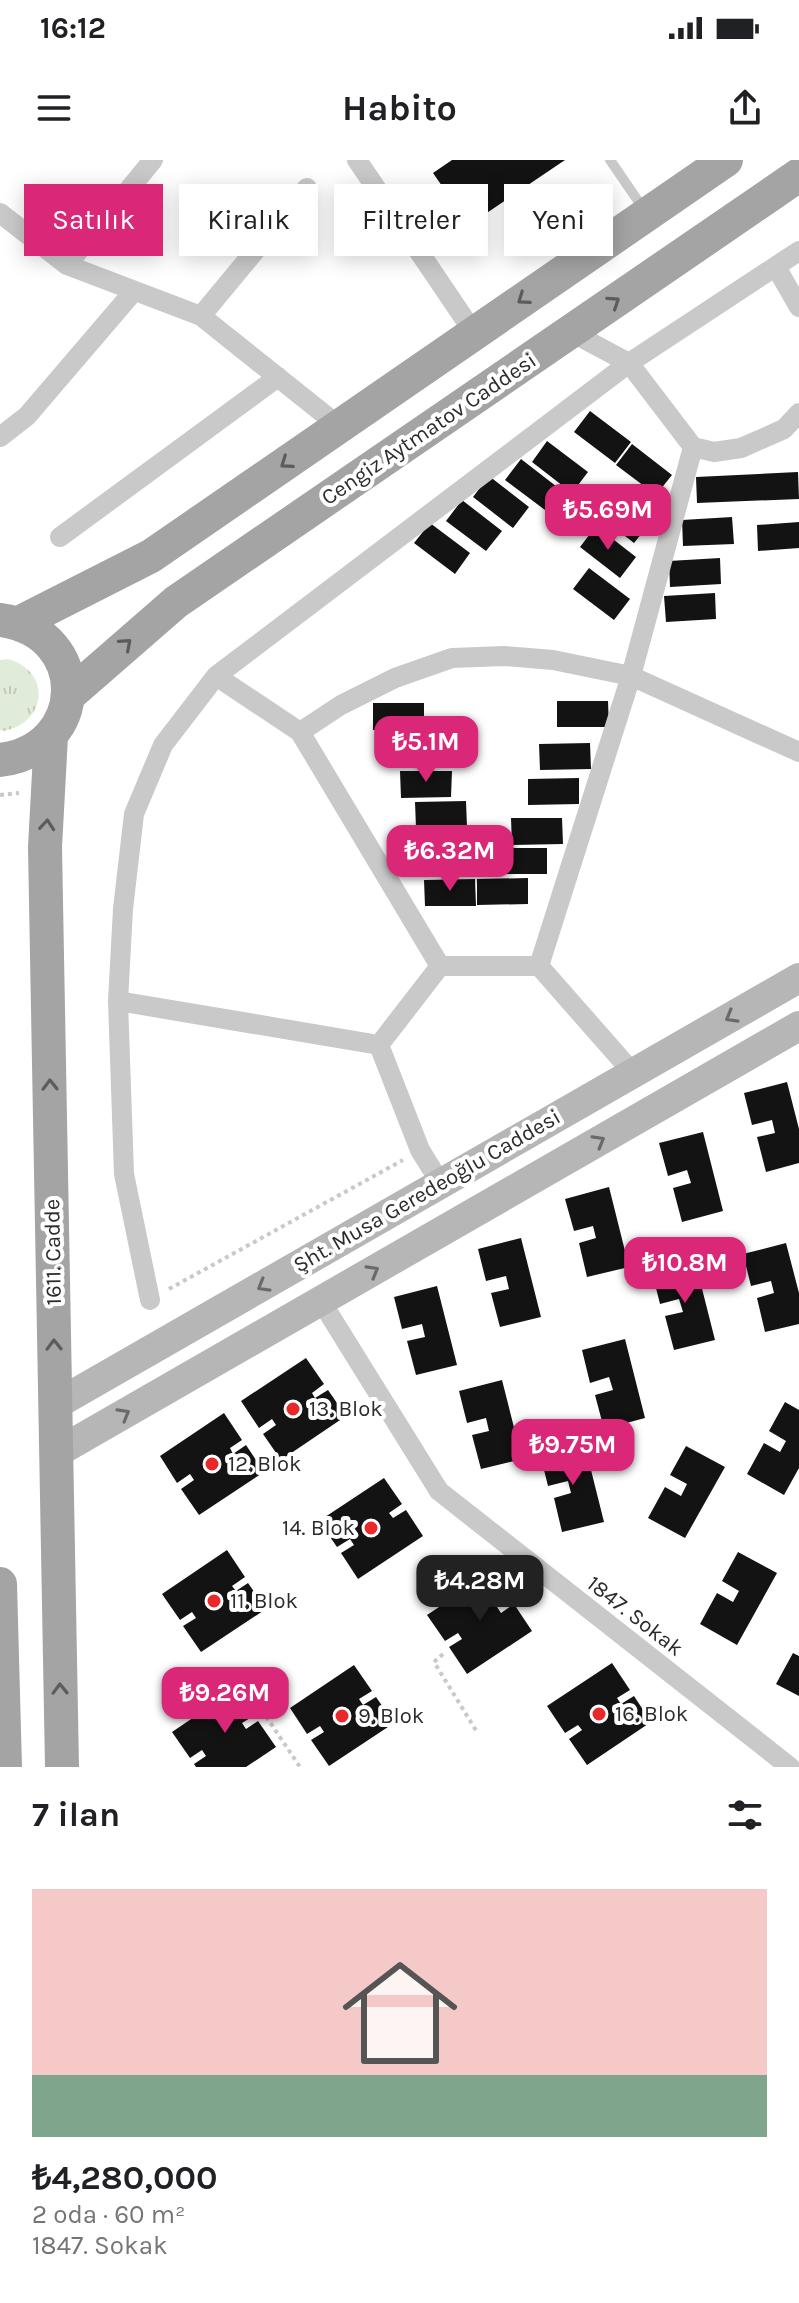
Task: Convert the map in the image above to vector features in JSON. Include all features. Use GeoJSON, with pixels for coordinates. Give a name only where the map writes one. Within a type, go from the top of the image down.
{"type":"FeatureCollection","features":[{"type":"Feature","properties":{"kind":"main road"},"geometry":{"type":"LineString","coordinates":[[10,622],[141,562],[726,160]]}},
{"type":"Feature","properties":{"kind":"main road","name":"Cengiz Aytmatov Caddesi"},"geometry":{"type":"LineString","coordinates":[[68,696],[164,611],[799,175]]}},
{"type":"Feature","properties":{"kind":"main road"},"geometry":{"type":"LineString","coordinates":[[0,760],[20,758],[51,736],[62,718],[68,696],[66,674],[55,647],[40,634],[10,622]]}},
{"type":"Feature","properties":{"kind":"main road","name":"1611. Cadde"},"geometry":{"type":"LineString","coordinates":[[51,736],[45,847],[62,1767]]}},
{"type":"Feature","properties":{"kind":"main road"},"geometry":{"type":"LineString","coordinates":[[0,1584],[5,1767]]}},
{"type":"Feature","properties":{"kind":"street"},"geometry":{"type":"LineString","coordinates":[[67,265],[153,160]]}},
{"type":"Feature","properties":{"kind":"street"},"geometry":{"type":"LineString","coordinates":[[357,160],[474,333]]}},
{"type":"Feature","properties":{"kind":"street"},"geometry":{"type":"LineString","coordinates":[[0,213],[67,265],[201,316],[339,426]]}},
{"type":"Feature","properties":{"kind":"street"},"geometry":{"type":"LineString","coordinates":[[150,1300],[124,1174],[118,1001],[123,909],[134,814],[163,745],[216,676],[629,363],[799,251]]}},
{"type":"Feature","properties":{"kind":"street"},"geometry":{"type":"LineString","coordinates":[[201,316],[251,256]]}},
{"type":"Feature","properties":{"kind":"street"},"geometry":{"type":"LineString","coordinates":[[776,267],[799,307]]}},
{"type":"Feature","properties":{"kind":"street"},"geometry":{"type":"LineString","coordinates":[[0,437],[27,416],[134,291]]}},
{"type":"Feature","properties":{"kind":"street"},"geometry":{"type":"LineString","coordinates":[[571,332],[629,363],[693,447],[714,452],[741,448],[784,429],[799,413]]}},
{"type":"Feature","properties":{"kind":"street"},"geometry":{"type":"LineString","coordinates":[[60,537],[278,377]]}},
{"type":"Feature","properties":{"kind":"street"},"geometry":{"type":"LineString","coordinates":[[539,966],[631,676],[693,447]]}},
{"type":"Feature","properties":{"kind":"street"},"geometry":{"type":"LineString","coordinates":[[300,732],[341,705],[395,678],[452,658],[504,656],[553,660],[631,676],[799,752]]}},
{"type":"Feature","properties":{"kind":"street"},"geometry":{"type":"LineString","coordinates":[[216,676],[300,732],[440,966]]}},
{"type":"Feature","properties":{"kind":"street"},"geometry":{"type":"LineString","coordinates":[[440,966],[539,966],[633,1073]]}},
{"type":"Feature","properties":{"kind":"street"},"geometry":{"type":"LineString","coordinates":[[379,1045],[440,966]]}},
{"type":"Feature","properties":{"kind":"street","name":"Şht. Musa Geredeoğlu Caddesi"},"geometry":{"type":"LineString","coordinates":[[55,1405],[799,978]]}},
{"type":"Feature","properties":{"kind":"street"},"geometry":{"type":"LineString","coordinates":[[118,1001],[379,1045]]}},
{"type":"Feature","properties":{"kind":"street","name":"Şht. Musa Geredeoğlu Caddesi"},"geometry":{"type":"LineString","coordinates":[[56,1453],[799,1026]]}},
{"type":"Feature","properties":{"kind":"street"},"geometry":{"type":"LineString","coordinates":[[379,1045],[420,1150],[441,1184]]}},
{"type":"Feature","properties":{"kind":"street","name":"1847. Sokak"},"geometry":{"type":"LineString","coordinates":[[321,1301],[439,1491],[790,1767]]}},
{"type":"Feature","properties":{"kind":"lane"},"geometry":{"type":"LineString","coordinates":[[610,160],[647,214]]}},
{"type":"Feature","properties":{"kind":"path"},"geometry":{"type":"LineString","coordinates":[[0,795],[29,792]]}},
{"type":"Feature","properties":{"kind":"path"},"geometry":{"type":"LineString","coordinates":[[150,1300],[420,1150]]}},
{"type":"Feature","properties":{"kind":"path"},"geometry":{"type":"LineString","coordinates":[[443,1654],[434,1662],[477,1732]]}},
{"type":"Feature","properties":{"kind":"path"},"geometry":{"type":"LineString","coordinates":[[235,1670],[300,1767]]}},
{"type":"Feature","properties":{"kind":"green space"},"geometry":{"type":"Polygon","coordinates":[[[8,659],[32,674],[39,696],[29,718],[4,731],[0,730],[0,660],[8,659]]]}},
{"type":"Feature","properties":{"kind":"building"},"geometry":{"type":"Polygon","coordinates":[[[452,160],[565,160],[530,184],[504,184],[504,201],[488,212],[488,184],[441,184],[433,173],[452,160]]]}},
{"type":"Feature","properties":{"kind":"building"},"geometry":{"type":"Polygon","coordinates":[[[590,411],[631,442],[615,463],[574,432],[590,411]]]}},
{"type":"Feature","properties":{"kind":"building"},"geometry":{"type":"Polygon","coordinates":[[[547,441],[588,472],[572,493],[532,462],[547,441]]]}},
{"type":"Feature","properties":{"kind":"building"},"geometry":{"type":"Polygon","coordinates":[[[632,444],[672,475],[656,495],[616,465],[632,444]]]}},
{"type":"Feature","properties":{"kind":"building"},"geometry":{"type":"Polygon","coordinates":[[[521,459],[561,490],[545,510],[505,480],[521,459]]]}},
{"type":"Feature","properties":{"kind":"building"},"geometry":{"type":"Polygon","coordinates":[[[798,472],[799,499],[697,503],[696,477],[798,472]]]}},
{"type":"Feature","properties":{"kind":"building"},"geometry":{"type":"Polygon","coordinates":[[[489,476],[529,507],[513,528],[473,497],[489,476]]]}},
{"type":"Feature","properties":{"kind":"building"},"geometry":{"type":"Polygon","coordinates":[[[610,492],[650,523],[634,543],[594,512],[610,492]]]}},
{"type":"Feature","properties":{"kind":"building"},"geometry":{"type":"Polygon","coordinates":[[[462,500],[502,531],[486,551],[446,521],[462,500]]]}},
{"type":"Feature","properties":{"kind":"building"},"geometry":{"type":"Polygon","coordinates":[[[732,517],[734,544],[683,546],[682,520],[732,517]]]}},
{"type":"Feature","properties":{"kind":"building"},"geometry":{"type":"Polygon","coordinates":[[[799,522],[799,548],[758,551],[757,525],[799,522]]]}},
{"type":"Feature","properties":{"kind":"building"},"geometry":{"type":"Polygon","coordinates":[[[430,523],[470,553],[455,574],[414,543],[430,523]]]}},
{"type":"Feature","properties":{"kind":"building"},"geometry":{"type":"Polygon","coordinates":[[[596,526],[636,557],[620,578],[580,547],[596,526]]]}},
{"type":"Feature","properties":{"kind":"building"},"geometry":{"type":"Polygon","coordinates":[[[720,558],[721,584],[670,587],[669,561],[720,558]]]}},
{"type":"Feature","properties":{"kind":"building"},"geometry":{"type":"Polygon","coordinates":[[[589,568],[630,599],[614,620],[573,589],[589,568]]]}},
{"type":"Feature","properties":{"kind":"building"},"geometry":{"type":"Polygon","coordinates":[[[715,593],[716,619],[666,622],[664,596],[715,593]]]}},
{"type":"Feature","properties":{"kind":"building"},"geometry":{"type":"Polygon","coordinates":[[[557,701],[608,701],[609,727],[557,727],[557,701]]]}},
{"type":"Feature","properties":{"kind":"building"},"geometry":{"type":"Polygon","coordinates":[[[373,703],[424,703],[424,729],[373,730],[373,703]]]}},
{"type":"Feature","properties":{"kind":"building"},"geometry":{"type":"Polygon","coordinates":[[[387,737],[438,737],[438,762],[387,763],[387,737]]]}},
{"type":"Feature","properties":{"kind":"building"},"geometry":{"type":"Polygon","coordinates":[[[590,743],[591,769],[540,770],[539,744],[590,743]]]}},
{"type":"Feature","properties":{"kind":"building"},"geometry":{"type":"Polygon","coordinates":[[[400,771],[452,771],[451,797],[401,798],[400,771]]]}},
{"type":"Feature","properties":{"kind":"building"},"geometry":{"type":"Polygon","coordinates":[[[579,778],[579,804],[528,805],[528,779],[579,778]]]}},
{"type":"Feature","properties":{"kind":"building"},"geometry":{"type":"Polygon","coordinates":[[[466,801],[467,827],[416,828],[415,802],[466,801]]]}},
{"type":"Feature","properties":{"kind":"building"},"geometry":{"type":"Polygon","coordinates":[[[511,818],[562,818],[563,844],[512,845],[511,818]]]}},
{"type":"Feature","properties":{"kind":"building"},"geometry":{"type":"Polygon","coordinates":[[[424,839],[475,839],[475,865],[425,865],[424,839]]]}},
{"type":"Feature","properties":{"kind":"building"},"geometry":{"type":"Polygon","coordinates":[[[496,848],[547,848],[547,874],[496,874],[496,848]]]}},
{"type":"Feature","properties":{"kind":"building"},"geometry":{"type":"Polygon","coordinates":[[[528,878],[528,904],[477,905],[477,879],[528,878]]]}},
{"type":"Feature","properties":{"kind":"building"},"geometry":{"type":"Polygon","coordinates":[[[475,879],[476,906],[425,906],[424,880],[475,879]]]}},
{"type":"Feature","properties":{"kind":"building"},"geometry":{"type":"Polygon","coordinates":[[[787,1082],[799,1129],[799,1163],[766,1172],[757,1137],[775,1133],[772,1120],[752,1125],[744,1093],[787,1082]]]}},
{"type":"Feature","properties":{"kind":"building"},"geometry":{"type":"Polygon","coordinates":[[[703,1132],[723,1211],[682,1222],[673,1188],[691,1183],[687,1170],[668,1176],[659,1143],[703,1132]]]}},
{"type":"Feature","properties":{"kind":"building"},"geometry":{"type":"Polygon","coordinates":[[[609,1187],[629,1267],[587,1277],[579,1243],[596,1238],[593,1226],[574,1231],[565,1199],[609,1187]]]}},
{"type":"Feature","properties":{"kind":"building"},"geometry":{"type":"Polygon","coordinates":[[[521,1238],[541,1317],[500,1327],[491,1293],[509,1289],[506,1276],[486,1281],[478,1249],[521,1238]]]}},
{"type":"Feature","properties":{"kind":"building"},"geometry":{"type":"Polygon","coordinates":[[[786,1243],[799,1293],[799,1324],[765,1332],[757,1298],[774,1293],[771,1281],[751,1286],[743,1254],[786,1243]]]}},
{"type":"Feature","properties":{"kind":"building"},"geometry":{"type":"Polygon","coordinates":[[[695,1261],[715,1340],[674,1350],[665,1316],[683,1312],[679,1299],[660,1304],[652,1272],[695,1261]]]}},
{"type":"Feature","properties":{"kind":"building"},"geometry":{"type":"Polygon","coordinates":[[[437,1286],[457,1365],[416,1375],[407,1341],[425,1337],[422,1324],[402,1329],[394,1297],[437,1286]]]}},
{"type":"Feature","properties":{"kind":"building"},"geometry":{"type":"Polygon","coordinates":[[[625,1339],[645,1418],[604,1429],[595,1395],[613,1390],[609,1377],[590,1383],[582,1350],[625,1339]]]}},
{"type":"Feature","properties":{"kind":"building","name":"13. Blok"},"geometry":{"type":"Polygon","coordinates":[[[306,1358],[324,1384],[312,1393],[315,1398],[328,1390],[346,1416],[281,1460],[263,1434],[276,1425],[272,1419],[259,1428],[241,1401],[306,1358]]]}},
{"type":"Feature","properties":{"kind":"building"},"geometry":{"type":"Polygon","coordinates":[[[502,1380],[522,1459],[481,1469],[472,1435],[489,1431],[486,1418],[467,1423],[459,1391],[502,1380]]]}},
{"type":"Feature","properties":{"kind":"building"},"geometry":{"type":"Polygon","coordinates":[[[785,1402],[799,1410],[799,1468],[784,1495],[747,1474],[764,1443],[780,1452],[786,1441],[769,1431],[785,1402]]]}},
{"type":"Feature","properties":{"kind":"building","name":"12. Blok"},"geometry":{"type":"Polygon","coordinates":[[[224,1413],[242,1440],[230,1448],[233,1454],[246,1445],[264,1472],[199,1515],[181,1489],[194,1480],[190,1474],[177,1483],[160,1456],[224,1413]]]}},
{"type":"Feature","properties":{"kind":"building"},"geometry":{"type":"Polygon","coordinates":[[[584,1442],[604,1522],[562,1532],[554,1498],[571,1493],[568,1481],[548,1486],[540,1454],[584,1442]]]}},
{"type":"Feature","properties":{"kind":"building"},"geometry":{"type":"Polygon","coordinates":[[[686,1446],[725,1467],[685,1538],[648,1518],[665,1487],[681,1496],[687,1484],[670,1475],[686,1446]]]}},
{"type":"Feature","properties":{"kind":"building","name":"14. Blok"},"geometry":{"type":"Polygon","coordinates":[[[384,1478],[402,1504],[389,1513],[393,1518],[406,1510],[423,1536],[358,1579],[341,1553],[354,1545],[350,1539],[337,1547],[319,1521],[384,1478]]]}},
{"type":"Feature","properties":{"kind":"building","name":"11. Blok"},"geometry":{"type":"Polygon","coordinates":[[[227,1550],[245,1577],[232,1586],[236,1591],[248,1583],[266,1609],[201,1652],[183,1626],[196,1618],[192,1612],[180,1620],[162,1594],[227,1550]]]}},
{"type":"Feature","properties":{"kind":"building"},"geometry":{"type":"Polygon","coordinates":[[[738,1552],[777,1573],[737,1645],[700,1624],[717,1593],[733,1602],[739,1591],[722,1581],[738,1552]]]}},
{"type":"Feature","properties":{"kind":"building"},"geometry":{"type":"Polygon","coordinates":[[[492,1572],[510,1598],[497,1607],[501,1613],[514,1604],[532,1631],[467,1674],[449,1647],[462,1639],[458,1633],[445,1641],[427,1615],[492,1572]]]}},
{"type":"Feature","properties":{"kind":"building"},"geometry":{"type":"Polygon","coordinates":[[[793,1653],[799,1656],[799,1696],[776,1684],[793,1653]]]}},
{"type":"Feature","properties":{"kind":"building","name":"16. Blok"},"geometry":{"type":"Polygon","coordinates":[[[612,1663],[630,1690],[617,1698],[621,1704],[634,1696],[651,1722],[587,1765],[569,1739],[582,1730],[578,1725],[565,1733],[547,1706],[612,1663]]]}},
{"type":"Feature","properties":{"kind":"building","name":"9. Blok"},"geometry":{"type":"Polygon","coordinates":[[[354,1665],[372,1691],[359,1699],[363,1705],[376,1697],[394,1723],[329,1766],[311,1740],[324,1732],[320,1726],[307,1734],[290,1708],[354,1665]]]}},
{"type":"Feature","properties":{"kind":"building"},"geometry":{"type":"Polygon","coordinates":[[[237,1688],[255,1715],[242,1723],[246,1729],[258,1721],[276,1747],[246,1767],[196,1767],[194,1764],[206,1756],[202,1750],[190,1758],[172,1732],[237,1688]]]}},
{"type":"Feature","properties":{"kind":"place","name":"13. Blok"},"geometry":{"type":"Point","coordinates":[293,1409]}},
{"type":"Feature","properties":{"kind":"place","name":"12. Blok"},"geometry":{"type":"Point","coordinates":[212,1464]}},
{"type":"Feature","properties":{"kind":"place","name":"14. Blok"},"geometry":{"type":"Point","coordinates":[371,1528]}},
{"type":"Feature","properties":{"kind":"place","name":"11. Blok"},"geometry":{"type":"Point","coordinates":[214,1601]}},
{"type":"Feature","properties":{"kind":"place","name":"16. Blok"},"geometry":{"type":"Point","coordinates":[599,1714]}},
{"type":"Feature","properties":{"kind":"place","name":"9. Blok"},"geometry":{"type":"Point","coordinates":[342,1716]}}]}
